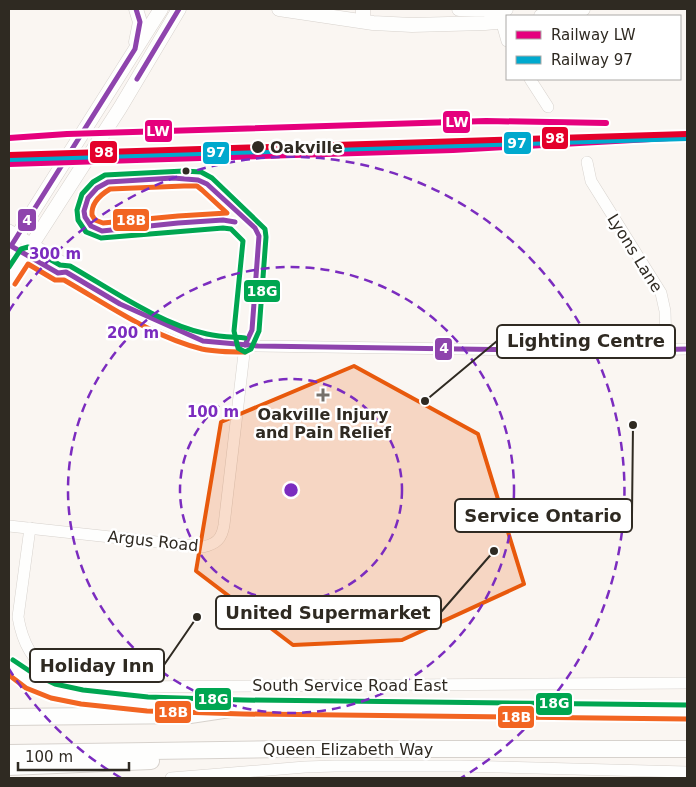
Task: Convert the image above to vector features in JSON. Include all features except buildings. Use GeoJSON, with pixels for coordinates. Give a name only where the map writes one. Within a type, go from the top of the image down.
{"type":"FeatureCollection","features":[{"type":"Feature","properties":{"kind":"highway"},"geometry":{"type":"LineString","coordinates":[[9,666],[30,681],[53,691],[146,704],[243,707],[687,712]]}},
{"type":"Feature","properties":{"kind":"highway"},"geometry":{"type":"LineString","coordinates":[[9,717],[190,714],[243,707]]}},
{"type":"Feature","properties":{"kind":"highway"},"geometry":{"type":"LineString","coordinates":[[9,767],[264,754],[282,748]]}},
{"type":"Feature","properties":{"kind":"highway","name":"Queen Elizabeth Way"},"geometry":{"type":"LineString","coordinates":[[9,752],[282,748],[687,749]]}},
{"type":"Feature","properties":{"kind":"main road"},"geometry":{"type":"LineString","coordinates":[[135,49],[140,22],[136,9]]}},
{"type":"Feature","properties":{"kind":"main road"},"geometry":{"type":"LineString","coordinates":[[11,241],[161,9]]}},
{"type":"Feature","properties":{"kind":"main road"},"geometry":{"type":"LineString","coordinates":[[9,280],[120,108],[179,9]]}},
{"type":"Feature","properties":{"kind":"main road"},"geometry":{"type":"LineString","coordinates":[[280,9],[363,15],[412,25],[503,15]]}},
{"type":"Feature","properties":{"kind":"main road"},"geometry":{"type":"LineString","coordinates":[[459,9],[503,15]]}},
{"type":"Feature","properties":{"kind":"main road"},"geometry":{"type":"LineString","coordinates":[[542,13],[583,9]]}},
{"type":"Feature","properties":{"kind":"street"},"geometry":{"type":"LineString","coordinates":[[503,15],[506,34]]}},
{"type":"Feature","properties":{"kind":"street"},"geometry":{"type":"LineString","coordinates":[[531,80],[548,107]]}},
{"type":"Feature","properties":{"kind":"street","name":"Lyons Lane"},"geometry":{"type":"LineString","coordinates":[[587,162],[591,180],[661,293],[665,311],[666,348]]}},
{"type":"Feature","properties":{"kind":"street"},"geometry":{"type":"LineString","coordinates":[[11,241],[64,263],[66,272],[120,304],[203,341],[245,345],[604,351],[666,348],[687,349]]}},
{"type":"Feature","properties":{"kind":"street","name":"Argus Road"},"geometry":{"type":"LineString","coordinates":[[9,526],[203,547],[216,542],[223,531],[245,345]]}},
{"type":"Feature","properties":{"kind":"street","name":"South Service Road East"},"geometry":{"type":"LineString","coordinates":[[30,528],[18,617],[20,630],[31,654],[52,674],[66,680],[123,686],[687,683]]}},
{"type":"Feature","properties":{"kind":"street"},"geometry":{"type":"LineString","coordinates":[[459,766],[459,778]]}},
{"type":"Feature","properties":{"kind":"street"},"geometry":{"type":"LineString","coordinates":[[171,778],[257,775],[305,767],[459,766],[614,774],[687,772]]}},
{"type":"Feature","properties":{"kind":"highlighted area"},"geometry":{"type":"Polygon","coordinates":[[[354,366],[478,434],[524,584],[402,640],[293,645],[196,571],[221,422],[354,366]]]}},
{"type":"Feature","properties":{"kind":"rail line","name":"LW"},"geometry":{"type":"LineString","coordinates":[[9,138],[67,134],[486,121],[606,123]]}},
{"type":"Feature","properties":{"kind":"rail line","name":"LW"},"geometry":{"type":"LineString","coordinates":[[9,164],[453,150],[687,137]]}},
{"type":"Feature","properties":{"kind":"rail line","name":"97"},"geometry":{"type":"LineString","coordinates":[[9,159],[687,138]]}},
{"type":"Feature","properties":{"kind":"transit line","name":"4"},"geometry":{"type":"LineString","coordinates":[[136,9],[140,22],[135,49],[11,246],[58,273],[66,272],[120,304],[203,341],[258,346],[604,351],[687,349]]}},
{"type":"Feature","properties":{"kind":"transit line","name":"4"},"geometry":{"type":"LineString","coordinates":[[137,79],[179,9]]}},
{"type":"Feature","properties":{"kind":"transit line","name":"98"},"geometry":{"type":"LineString","coordinates":[[9,155],[687,134]]}},
{"type":"Feature","properties":{"kind":"transit line","name":"18G"},"geometry":{"type":"LineString","coordinates":[[184,171],[201,172],[212,178],[265,229],[259,331],[251,349],[245,352],[238,348],[234,331],[243,241],[231,229],[223,228],[101,238],[86,232],[78,220],[77,210],[82,194],[93,182],[105,175],[184,171]]}},
{"type":"Feature","properties":{"kind":"transit line","name":"4"},"geometry":{"type":"LineString","coordinates":[[235,222],[223,220],[178,223],[102,231],[91,226],[85,217],[84,211],[88,198],[97,188],[108,182],[173,178],[198,180],[207,184],[255,228],[259,236],[252,330],[245,345]]}},
{"type":"Feature","properties":{"kind":"transit line","name":"18B"},"geometry":{"type":"LineString","coordinates":[[184,186],[197,186],[227,213],[103,223],[95,220],[92,215],[93,207],[97,200],[110,189],[184,186]]}},
{"type":"Feature","properties":{"kind":"transit line","name":"18G"},"geometry":{"type":"LineString","coordinates":[[9,267],[21,249],[28,247],[60,265],[70,266],[172,323],[207,334],[245,338]]}},
{"type":"Feature","properties":{"kind":"transit line","name":"18B"},"geometry":{"type":"LineString","coordinates":[[15,284],[28,264],[55,280],[64,280],[166,337],[202,349],[245,352]]}},
{"type":"Feature","properties":{"kind":"transit line","name":"18G"},"geometry":{"type":"LineString","coordinates":[[13,660],[34,674],[55,684],[83,690],[148,697],[243,700],[687,705]]}},
{"type":"Feature","properties":{"kind":"transit line","name":"18B"},"geometry":{"type":"LineString","coordinates":[[9,675],[26,688],[51,698],[81,704],[147,711],[243,714],[687,719]]}},
{"type":"Feature","properties":{"kind":"place","name":"Oakville"},"geometry":{"type":"Point","coordinates":[258,147]}},
{"type":"Feature","properties":{"kind":"place","name":"Oakville Injury and Pain Relief"},"geometry":{"type":"Point","coordinates":[323,395]}},
{"type":"Feature","properties":{"kind":"place","name":"Lighting Centre"},"geometry":{"type":"Point","coordinates":[425,401]}},
{"type":"Feature","properties":{"kind":"place","name":"Service Ontario"},"geometry":{"type":"Point","coordinates":[633,425]}},
{"type":"Feature","properties":{"kind":"place","name":"United Supermarket"},"geometry":{"type":"Point","coordinates":[494,551]}},
{"type":"Feature","properties":{"kind":"place","name":"Holiday Inn"},"geometry":{"type":"Point","coordinates":[197,617]}}]}
